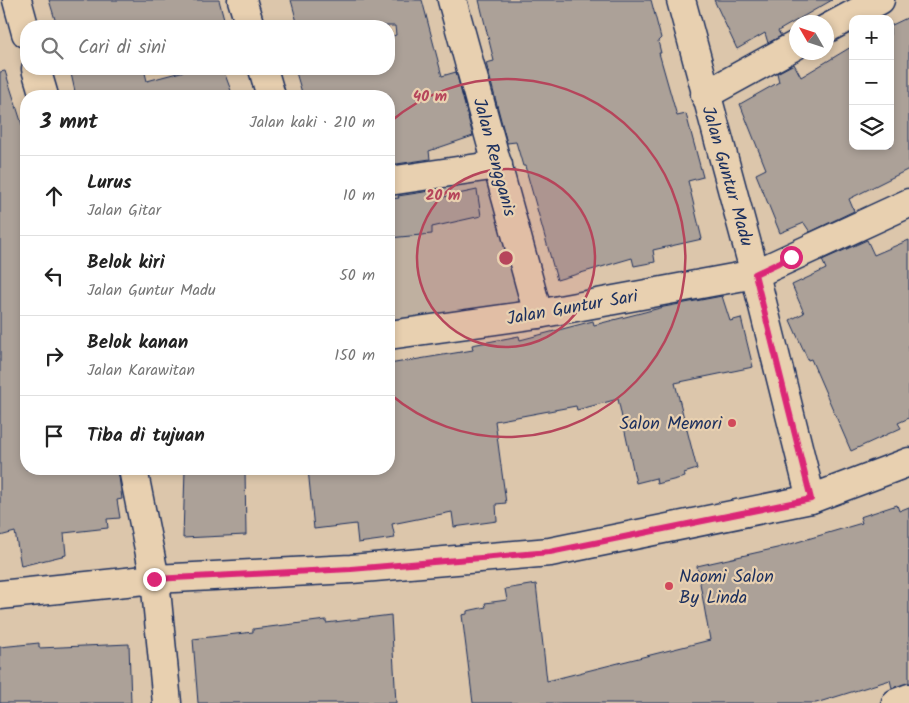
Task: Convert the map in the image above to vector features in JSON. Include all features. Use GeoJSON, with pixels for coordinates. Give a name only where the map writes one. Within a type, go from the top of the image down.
{"type":"FeatureCollection","features":[{"type":"Feature","properties":{"kind":"street"},"geometry":{"type":"LineString","coordinates":[[17,0],[22,20]]}},
{"type":"Feature","properties":{"kind":"street"},"geometry":{"type":"LineString","coordinates":[[242,0],[248,20]]}},
{"type":"Feature","properties":{"kind":"street","name":"Jalan Rengganis"},"geometry":{"type":"LineString","coordinates":[[452,0],[538,314]]}},
{"type":"Feature","properties":{"kind":"street","name":"Jalan Guntur Madu"},"geometry":{"type":"LineString","coordinates":[[681,0],[705,95],[755,274],[811,499]]}},
{"type":"Feature","properties":{"kind":"street"},"geometry":{"type":"LineString","coordinates":[[834,25],[880,0]]}},
{"type":"Feature","properties":{"kind":"street"},"geometry":{"type":"LineString","coordinates":[[705,95],[789,49]]}},
{"type":"Feature","properties":{"kind":"street"},"geometry":{"type":"LineString","coordinates":[[38,75],[42,90]]}},
{"type":"Feature","properties":{"kind":"street"},"geometry":{"type":"LineString","coordinates":[[265,75],[269,90]]}},
{"type":"Feature","properties":{"kind":"street"},"geometry":{"type":"LineString","coordinates":[[395,179],[498,165]]}},
{"type":"Feature","properties":{"kind":"street","name":"Jalan Guntur Sari"},"geometry":{"type":"LineString","coordinates":[[395,334],[538,314],[755,274],[909,204]]}},
{"type":"Feature","properties":{"kind":"street"},"geometry":{"type":"LineString","coordinates":[[0,596],[154,579],[351,569],[550,552],[811,499],[909,462]]}},
{"type":"Feature","properties":{"kind":"street"},"geometry":{"type":"LineString","coordinates":[[134,475],[154,579],[168,703]]}},
{"type":"Feature","properties":{"kind":"street"},"geometry":{"type":"LineString","coordinates":[[896,703],[909,698]]}},
{"type":"Feature","properties":{"kind":"shaded area"},"geometry":{"type":"Polygon","coordinates":[[[491,175],[523,305],[395,323],[395,189],[491,175]]]}},
{"type":"Feature","properties":{"kind":"building"},"geometry":{"type":"Polygon","coordinates":[[[49,0],[219,0],[224,20],[55,20],[49,0]]]}},
{"type":"Feature","properties":{"kind":"building"},"geometry":{"type":"Polygon","coordinates":[[[291,0],[422,0],[442,76],[456,72],[473,136],[429,151],[430,159],[395,164],[395,90],[301,90],[297,75],[395,75],[395,20],[296,20],[291,0]]]}},
{"type":"Feature","properties":{"kind":"building"},"geometry":{"type":"Polygon","coordinates":[[[479,0],[651,0],[661,38],[658,41],[661,53],[659,53],[677,116],[686,114],[703,177],[688,181],[702,239],[653,250],[655,262],[634,266],[632,258],[557,280],[525,166],[523,166],[516,142],[507,143],[486,63],[494,61],[479,0]]]}},
{"type":"Feature","properties":{"kind":"building"},"geometry":{"type":"Polygon","coordinates":[[[714,0],[832,0],[806,15],[789,15],[789,25],[778,31],[781,36],[768,43],[765,33],[737,49],[714,0]]]}},
{"type":"Feature","properties":{"kind":"building"},"geometry":{"type":"Polygon","coordinates":[[[909,17],[909,169],[849,199],[854,211],[810,232],[804,223],[780,233],[756,174],[766,169],[740,104],[779,82],[777,73],[794,64],[801,77],[829,60],[834,60],[834,57],[849,48],[849,150],[894,150],[894,24],[909,17]]]}},
{"type":"Feature","properties":{"kind":"building"},"geometry":{"type":"Polygon","coordinates":[[[5,71],[20,118],[20,475],[119,475],[122,499],[117,500],[120,518],[107,519],[108,528],[64,533],[66,555],[21,566],[15,532],[0,536],[0,72],[5,71]]]}},
{"type":"Feature","properties":{"kind":"building"},"geometry":{"type":"Polygon","coordinates":[[[71,75],[146,75],[147,81],[170,75],[225,75],[231,90],[75,90],[71,75]]]}},
{"type":"Feature","properties":{"kind":"building"},"geometry":{"type":"Polygon","coordinates":[[[437,190],[439,198],[477,190],[481,216],[432,227],[432,234],[395,237],[395,198],[399,198],[398,196],[437,190]]]}},
{"type":"Feature","properties":{"kind":"building"},"geometry":{"type":"Polygon","coordinates":[[[867,240],[874,255],[909,240],[909,418],[898,423],[901,428],[851,451],[811,359],[808,360],[790,320],[804,313],[792,285],[826,269],[822,260],[867,240]]]}},
{"type":"Feature","properties":{"kind":"building"},"geometry":{"type":"Polygon","coordinates":[[[722,296],[730,321],[741,318],[753,367],[675,383],[697,469],[684,473],[685,477],[657,484],[656,478],[636,483],[618,399],[577,410],[576,406],[495,421],[506,503],[496,504],[497,521],[454,527],[452,512],[392,524],[395,538],[358,543],[356,524],[314,529],[309,475],[395,475],[395,363],[473,350],[472,345],[519,336],[520,340],[593,321],[594,325],[664,307],[722,296]]]}},
{"type":"Feature","properties":{"kind":"building"},"geometry":{"type":"Polygon","coordinates":[[[185,475],[245,475],[246,535],[183,538],[185,475]]]}},
{"type":"Feature","properties":{"kind":"building"},"geometry":{"type":"Polygon","coordinates":[[[897,505],[899,511],[909,507],[909,683],[892,688],[890,680],[816,703],[473,703],[462,615],[467,614],[467,611],[486,607],[485,603],[507,600],[505,589],[536,584],[547,681],[710,640],[697,566],[777,548],[862,523],[860,517],[897,505]]]}},
{"type":"Feature","properties":{"kind":"building"},"geometry":{"type":"Polygon","coordinates":[[[391,615],[396,703],[198,703],[193,639],[253,632],[253,629],[326,620],[326,623],[391,615]]]}},
{"type":"Feature","properties":{"kind":"building"},"geometry":{"type":"Polygon","coordinates":[[[39,643],[39,648],[129,644],[131,703],[0,703],[0,647],[39,643]]]}},
{"type":"Feature","properties":{"kind":"place","name":"Salon Memori"},"geometry":{"type":"Point","coordinates":[732,423]}},
{"type":"Feature","properties":{"kind":"place","name":"Naomi Salon By Linda"},"geometry":{"type":"Point","coordinates":[669,586]}},
{"type":"Feature","properties":{"kind":"route"},"geometry":{"type":"LineString","coordinates":[[154,579],[351,569],[550,552],[811,499],[755,274],[791,257]]}}]}
